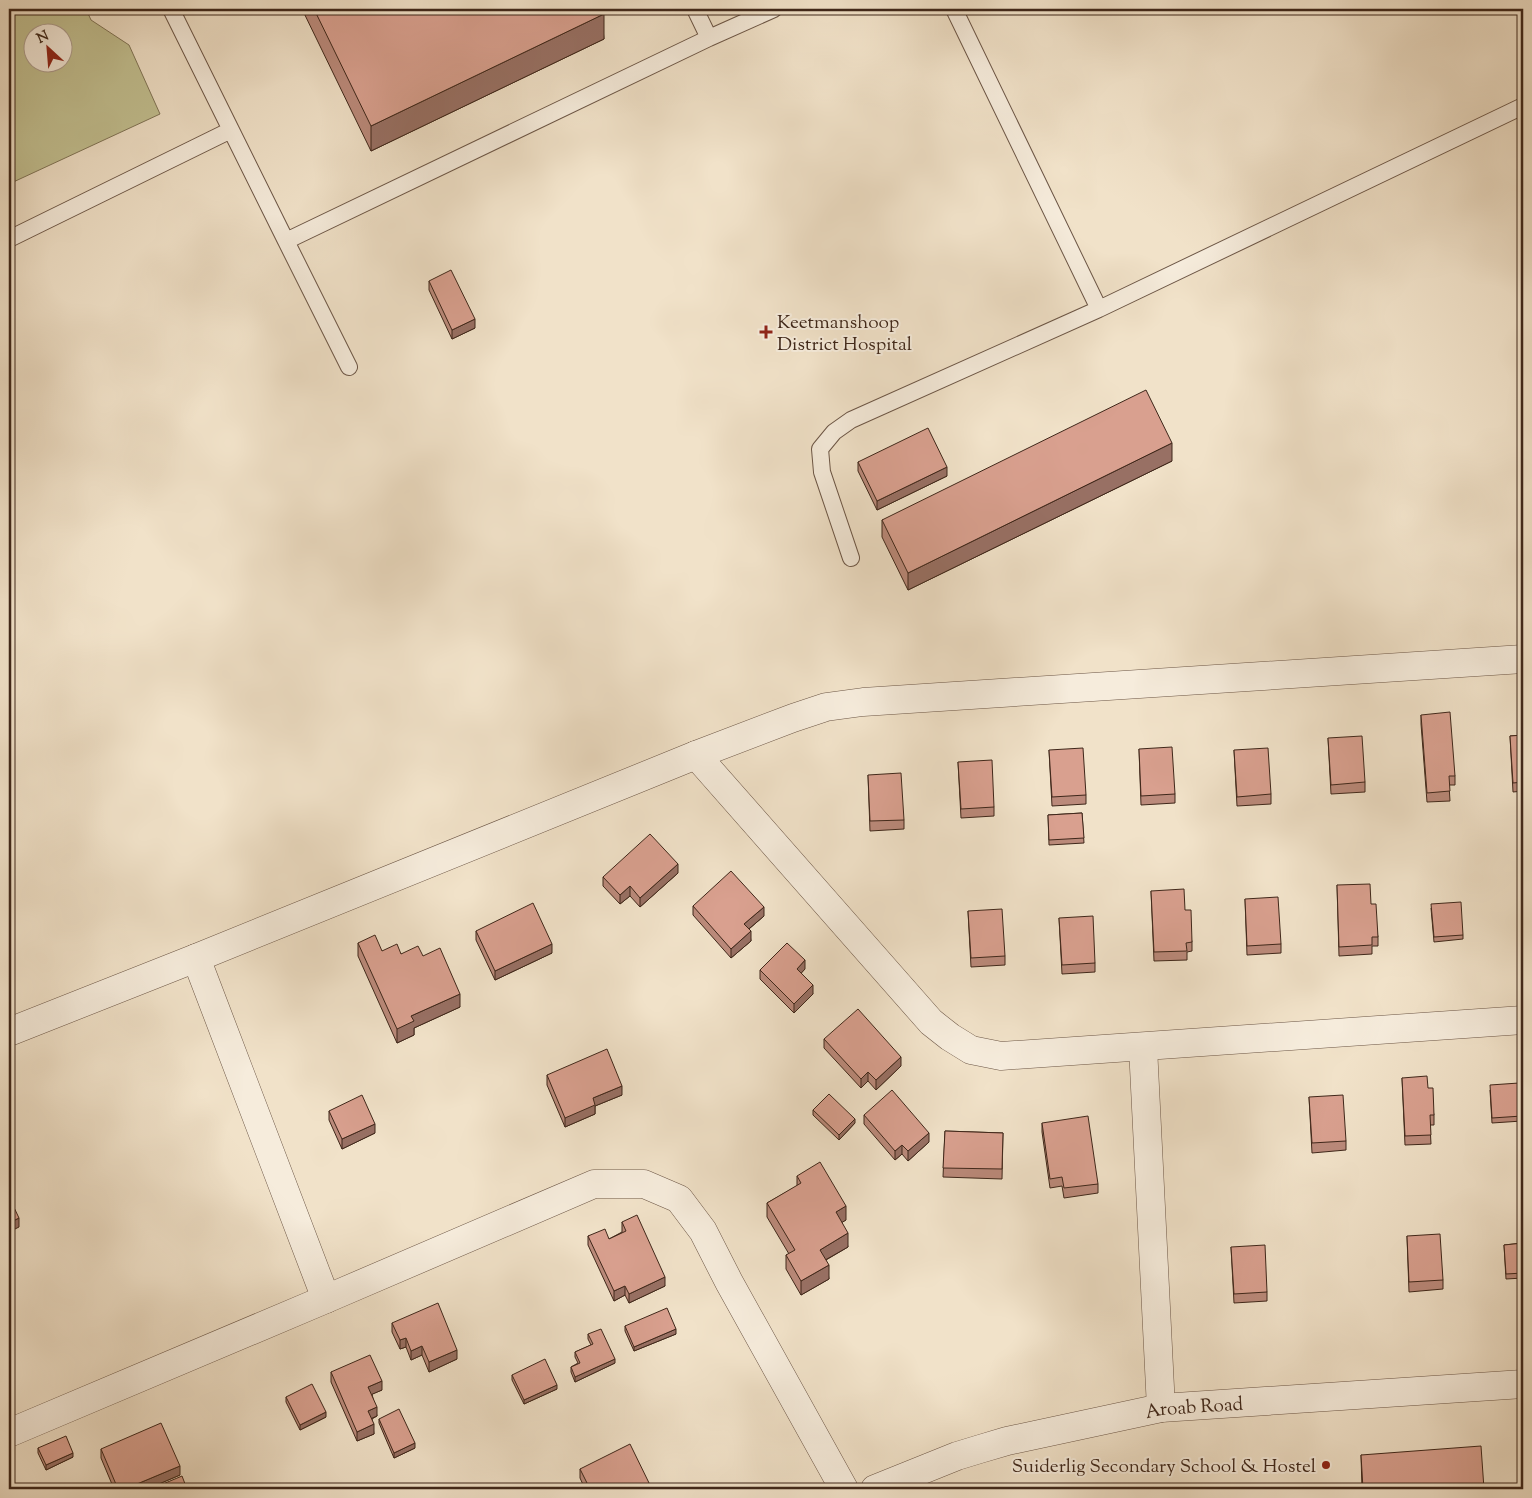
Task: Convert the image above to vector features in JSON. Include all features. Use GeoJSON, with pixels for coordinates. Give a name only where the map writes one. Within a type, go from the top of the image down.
{"type":"FeatureCollection","features":[{"type":"Feature","properties":{"kind":"street"},"geometry":{"type":"LineString","coordinates":[[9,1032],[696,755],[826,707],[863,702],[1523,659]]}},
{"type":"Feature","properties":{"kind":"street"},"geometry":{"type":"LineString","coordinates":[[696,755],[931,1022],[971,1050],[1001,1056],[1523,1020]]}},
{"type":"Feature","properties":{"kind":"street"},"geometry":{"type":"LineString","coordinates":[[196,958],[326,1299]]}},
{"type":"Feature","properties":{"kind":"street"},"geometry":{"type":"LineString","coordinates":[[1143,1047],[1161,1408]]}},
{"type":"Feature","properties":{"kind":"street"},"geometry":{"type":"LineString","coordinates":[[9,1433],[594,1184],[644,1184],[679,1199],[703,1231],[729,1282],[844,1489]]}},
{"type":"Feature","properties":{"kind":"street","name":"Aroab Road"},"geometry":{"type":"LineString","coordinates":[[875,1489],[957,1456],[998,1444],[1161,1408],[1523,1384]]}},
{"type":"Feature","properties":{"kind":"lane"},"geometry":{"type":"LineString","coordinates":[[171,9],[349,368]]}},
{"type":"Feature","properties":{"kind":"lane"},"geometry":{"type":"LineString","coordinates":[[695,9],[709,38]]}},
{"type":"Feature","properties":{"kind":"lane"},"geometry":{"type":"LineString","coordinates":[[286,241],[709,38],[774,9]]}},
{"type":"Feature","properties":{"kind":"lane"},"geometry":{"type":"LineString","coordinates":[[954,9],[1100,309]]}},
{"type":"Feature","properties":{"kind":"lane"},"geometry":{"type":"LineString","coordinates":[[851,558],[822,472],[820,449],[834,432],[852,420],[1100,309],[1523,106]]}},
{"type":"Feature","properties":{"kind":"lane"},"geometry":{"type":"LineString","coordinates":[[9,239],[231,130]]}},
{"type":"Feature","properties":{"kind":"shaded area"},"geometry":{"type":"Polygon","coordinates":[[[9,9],[86,9],[91,20],[129,45],[160,114],[9,184],[9,9]]]}},
{"type":"Feature","properties":{"kind":"building"},"geometry":{"type":"Polygon","coordinates":[[[314,9],[601,9],[604,14],[371,126],[314,9]]]}},
{"type":"Feature","properties":{"kind":"building"},"geometry":{"type":"Polygon","coordinates":[[[451,270],[475,319],[452,330],[429,281],[451,270]]]}},
{"type":"Feature","properties":{"kind":"building"},"geometry":{"type":"Polygon","coordinates":[[[1146,390],[1172,443],[908,573],[882,520],[1146,390]]]}},
{"type":"Feature","properties":{"kind":"building"},"geometry":{"type":"Polygon","coordinates":[[[928,428],[947,467],[877,501],[858,462],[928,428]]]}},
{"type":"Feature","properties":{"kind":"building"},"geometry":{"type":"Polygon","coordinates":[[[1450,712],[1455,776],[1449,776],[1450,791],[1427,793],[1421,715],[1450,712]]]}},
{"type":"Feature","properties":{"kind":"building"},"geometry":{"type":"Polygon","coordinates":[[[1523,735],[1523,782],[1513,783],[1510,736],[1523,735]]]}},
{"type":"Feature","properties":{"kind":"building"},"geometry":{"type":"Polygon","coordinates":[[[1362,736],[1365,782],[1331,785],[1328,738],[1362,736]]]}},
{"type":"Feature","properties":{"kind":"building"},"geometry":{"type":"Polygon","coordinates":[[[1172,747],[1175,794],[1141,796],[1139,749],[1172,747]]]}},
{"type":"Feature","properties":{"kind":"building"},"geometry":{"type":"Polygon","coordinates":[[[1083,748],[1086,795],[1052,797],[1049,750],[1083,748]]]}},
{"type":"Feature","properties":{"kind":"building"},"geometry":{"type":"Polygon","coordinates":[[[1268,748],[1271,794],[1237,797],[1234,750],[1268,748]]]}},
{"type":"Feature","properties":{"kind":"building"},"geometry":{"type":"Polygon","coordinates":[[[992,760],[994,807],[961,809],[958,762],[992,760]]]}},
{"type":"Feature","properties":{"kind":"building"},"geometry":{"type":"Polygon","coordinates":[[[901,773],[904,820],[870,821],[868,775],[901,773]]]}},
{"type":"Feature","properties":{"kind":"building"},"geometry":{"type":"Polygon","coordinates":[[[1082,813],[1084,838],[1049,840],[1048,815],[1082,813]]]}},
{"type":"Feature","properties":{"kind":"building"},"geometry":{"type":"Polygon","coordinates":[[[650,834],[678,864],[640,898],[630,886],[620,895],[603,877],[650,834]]]}},
{"type":"Feature","properties":{"kind":"building"},"geometry":{"type":"Polygon","coordinates":[[[731,871],[764,907],[744,924],[751,931],[731,949],[693,906],[731,871]]]}},
{"type":"Feature","properties":{"kind":"building"},"geometry":{"type":"Polygon","coordinates":[[[1370,884],[1371,904],[1376,904],[1378,937],[1372,937],[1372,945],[1339,947],[1337,885],[1370,884]]]}},
{"type":"Feature","properties":{"kind":"building"},"geometry":{"type":"Polygon","coordinates":[[[1184,889],[1185,910],[1191,910],[1192,942],[1186,943],[1187,951],[1154,952],[1151,891],[1184,889]]]}},
{"type":"Feature","properties":{"kind":"building"},"geometry":{"type":"Polygon","coordinates":[[[1278,897],[1281,944],[1247,946],[1245,899],[1278,897]]]}},
{"type":"Feature","properties":{"kind":"building"},"geometry":{"type":"Polygon","coordinates":[[[1461,902],[1463,935],[1434,937],[1431,904],[1461,902]]]}},
{"type":"Feature","properties":{"kind":"building"},"geometry":{"type":"Polygon","coordinates":[[[533,903],[552,944],[495,971],[476,931],[533,903]]]}},
{"type":"Feature","properties":{"kind":"building"},"geometry":{"type":"Polygon","coordinates":[[[1002,909],[1005,956],[971,958],[968,911],[1002,909]]]}},
{"type":"Feature","properties":{"kind":"building"},"geometry":{"type":"Polygon","coordinates":[[[1093,916],[1095,963],[1062,965],[1059,918],[1093,916]]]}},
{"type":"Feature","properties":{"kind":"building"},"geometry":{"type":"Polygon","coordinates":[[[375,935],[382,951],[397,944],[401,954],[418,946],[423,956],[440,948],[460,994],[411,1016],[414,1021],[397,1029],[358,943],[375,935]]]}},
{"type":"Feature","properties":{"kind":"building"},"geometry":{"type":"Polygon","coordinates":[[[787,943],[805,960],[797,969],[813,985],[794,1004],[760,970],[787,943]]]}},
{"type":"Feature","properties":{"kind":"building"},"geometry":{"type":"Polygon","coordinates":[[[858,1009],[901,1057],[876,1080],[868,1072],[861,1079],[824,1039],[858,1009]]]}},
{"type":"Feature","properties":{"kind":"building"},"geometry":{"type":"Polygon","coordinates":[[[607,1049],[622,1086],[593,1098],[595,1105],[565,1118],[547,1075],[607,1049]]]}},
{"type":"Feature","properties":{"kind":"building"},"geometry":{"type":"Polygon","coordinates":[[[1427,1076],[1428,1088],[1433,1088],[1434,1115],[1430,1115],[1431,1135],[1405,1136],[1402,1078],[1427,1076]]]}},
{"type":"Feature","properties":{"kind":"building"},"geometry":{"type":"Polygon","coordinates":[[[1519,1083],[1522,1116],[1492,1118],[1490,1085],[1519,1083]]]}},
{"type":"Feature","properties":{"kind":"building"},"geometry":{"type":"Polygon","coordinates":[[[892,1090],[929,1133],[908,1151],[902,1145],[895,1151],[864,1115],[892,1090]]]}},
{"type":"Feature","properties":{"kind":"building"},"geometry":{"type":"Polygon","coordinates":[[[829,1094],[855,1119],[839,1135],[813,1110],[829,1094]]]}},
{"type":"Feature","properties":{"kind":"building"},"geometry":{"type":"Polygon","coordinates":[[[362,1095],[375,1124],[342,1139],[329,1111],[362,1095]]]}},
{"type":"Feature","properties":{"kind":"building"},"geometry":{"type":"Polygon","coordinates":[[[1343,1095],[1346,1141],[1312,1143],[1309,1097],[1343,1095]]]}},
{"type":"Feature","properties":{"kind":"building"},"geometry":{"type":"Polygon","coordinates":[[[1088,1116],[1098,1184],[1064,1188],[1062,1177],[1050,1179],[1042,1123],[1088,1116]]]}},
{"type":"Feature","properties":{"kind":"building"},"geometry":{"type":"Polygon","coordinates":[[[945,1131],[1003,1133],[1002,1169],[943,1168],[945,1131]]]}},
{"type":"Feature","properties":{"kind":"building"},"geometry":{"type":"Polygon","coordinates":[[[820,1162],[846,1206],[836,1212],[848,1233],[820,1250],[829,1265],[801,1281],[786,1255],[795,1250],[767,1203],[801,1183],[797,1176],[820,1162]]]}},
{"type":"Feature","properties":{"kind":"building"},"geometry":{"type":"Polygon","coordinates":[[[9,1197],[19,1218],[9,1223],[9,1197]]]}},
{"type":"Feature","properties":{"kind":"building"},"geometry":{"type":"Polygon","coordinates":[[[637,1215],[665,1277],[629,1294],[625,1286],[614,1291],[588,1236],[605,1229],[609,1239],[626,1231],[622,1222],[637,1215]]]}},
{"type":"Feature","properties":{"kind":"building"},"geometry":{"type":"Polygon","coordinates":[[[1440,1234],[1443,1280],[1409,1282],[1407,1236],[1440,1234]]]}},
{"type":"Feature","properties":{"kind":"building"},"geometry":{"type":"Polygon","coordinates":[[[1523,1243],[1523,1273],[1506,1274],[1504,1245],[1523,1243]]]}},
{"type":"Feature","properties":{"kind":"building"},"geometry":{"type":"Polygon","coordinates":[[[1265,1245],[1267,1292],[1234,1294],[1231,1247],[1265,1245]]]}},
{"type":"Feature","properties":{"kind":"building"},"geometry":{"type":"Polygon","coordinates":[[[438,1303],[457,1350],[429,1362],[422,1346],[411,1351],[406,1338],[400,1340],[392,1323],[438,1303]]]}},
{"type":"Feature","properties":{"kind":"building"},"geometry":{"type":"Polygon","coordinates":[[[667,1308],[676,1329],[634,1347],[625,1326],[667,1308]]]}},
{"type":"Feature","properties":{"kind":"building"},"geometry":{"type":"Polygon","coordinates":[[[601,1329],[615,1359],[575,1377],[571,1367],[580,1363],[575,1352],[593,1344],[588,1334],[601,1329]]]}},
{"type":"Feature","properties":{"kind":"building"},"geometry":{"type":"Polygon","coordinates":[[[370,1355],[382,1381],[368,1387],[377,1407],[368,1411],[374,1424],[357,1432],[331,1372],[370,1355]]]}},
{"type":"Feature","properties":{"kind":"building"},"geometry":{"type":"Polygon","coordinates":[[[545,1359],[557,1385],[524,1400],[512,1375],[545,1359]]]}},
{"type":"Feature","properties":{"kind":"building"},"geometry":{"type":"Polygon","coordinates":[[[312,1384],[326,1412],[300,1425],[286,1397],[312,1384]]]}},
{"type":"Feature","properties":{"kind":"building"},"geometry":{"type":"Polygon","coordinates":[[[399,1409],[415,1443],[394,1453],[379,1419],[399,1409]]]}},
{"type":"Feature","properties":{"kind":"building"},"geometry":{"type":"Polygon","coordinates":[[[161,1423],[180,1466],[125,1489],[118,1489],[101,1449],[161,1423]]]}},
{"type":"Feature","properties":{"kind":"building"},"geometry":{"type":"Polygon","coordinates":[[[66,1436],[73,1453],[46,1465],[38,1448],[66,1436]]]}},
{"type":"Feature","properties":{"kind":"building"},"geometry":{"type":"Polygon","coordinates":[[[630,1444],[651,1487],[647,1489],[590,1489],[580,1469],[630,1444]]]}},
{"type":"Feature","properties":{"kind":"building"},"geometry":{"type":"Polygon","coordinates":[[[1481,1446],[1484,1489],[1363,1489],[1361,1455],[1481,1446]]]}},
{"type":"Feature","properties":{"kind":"building"},"geometry":{"type":"Polygon","coordinates":[[[182,1476],[187,1489],[151,1489],[182,1476]]]}},
{"type":"Feature","properties":{"kind":"place","name":"Keetmanshoop District Hospital"},"geometry":{"type":"Point","coordinates":[766,332]}},
{"type":"Feature","properties":{"kind":"place","name":"Suiderlig Secondary School & Hostel"},"geometry":{"type":"Point","coordinates":[1326,1465]}}]}
